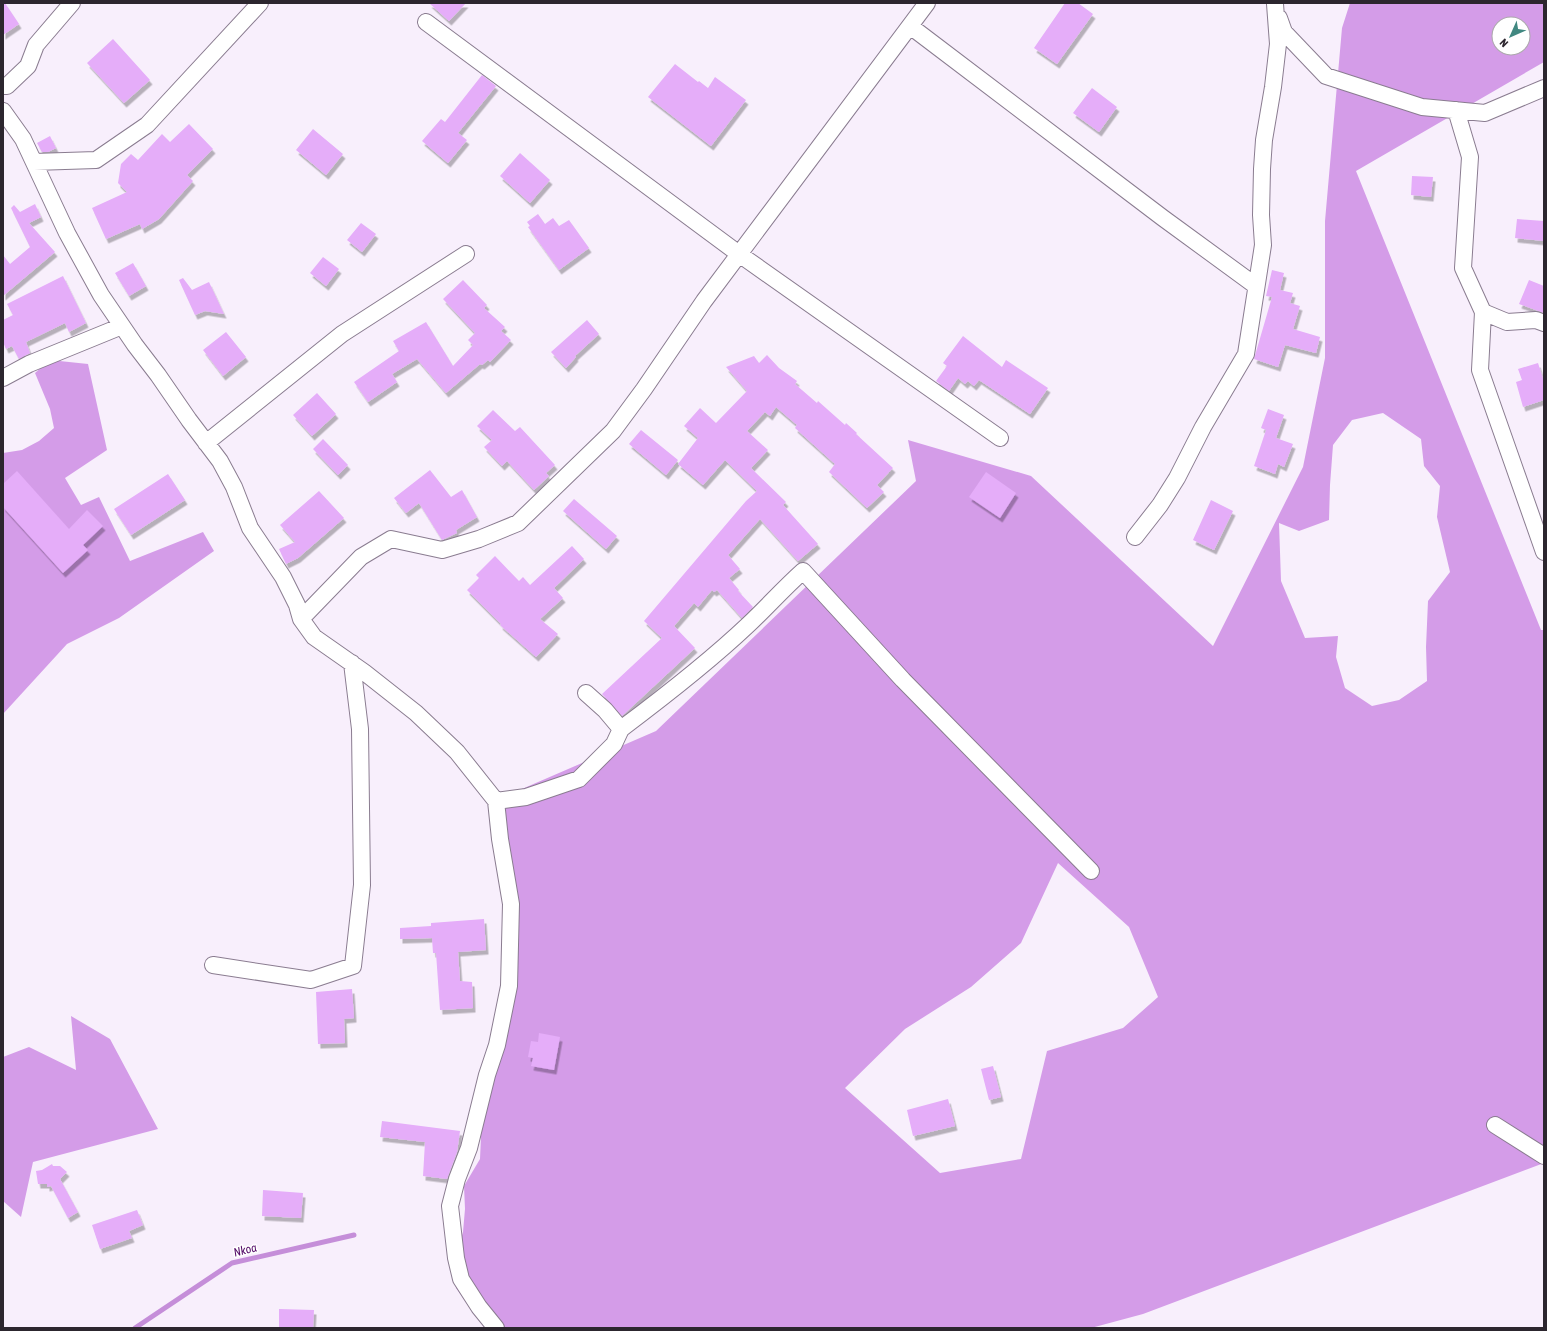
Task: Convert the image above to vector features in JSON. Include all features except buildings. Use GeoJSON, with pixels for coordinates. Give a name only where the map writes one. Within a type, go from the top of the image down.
{"type":"FeatureCollection","features":[{"type":"Feature","properties":{"kind":"street"},"geometry":{"type":"LineString","coordinates":[[3,86],[7,86],[28,66],[36,46],[72,3]]}},
{"type":"Feature","properties":{"kind":"street"},"geometry":{"type":"LineString","coordinates":[[34,162],[96,160],[147,125],[260,3]]}},
{"type":"Feature","properties":{"kind":"street"},"geometry":{"type":"LineString","coordinates":[[300,619],[362,556],[391,539],[442,550],[479,539],[518,523],[613,431],[644,389],[704,301],[927,3]]}},
{"type":"Feature","properties":{"kind":"street"},"geometry":{"type":"LineString","coordinates":[[1275,4],[1284,32],[1326,76],[1422,107],[1485,113],[1544,88]]}},
{"type":"Feature","properties":{"kind":"street"},"geometry":{"type":"LineString","coordinates":[[1135,537],[1160,505],[1177,478],[1203,427],[1246,354],[1263,245],[1261,215],[1264,140],[1274,87],[1278,44],[1275,4]]}},
{"type":"Feature","properties":{"kind":"street"},"geometry":{"type":"LineString","coordinates":[[426,22],[739,254],[1000,438]]}},
{"type":"Feature","properties":{"kind":"street"},"geometry":{"type":"LineString","coordinates":[[910,26],[1163,218],[1256,286]]}},
{"type":"Feature","properties":{"kind":"street"},"geometry":{"type":"LineString","coordinates":[[1456,110],[1470,157],[1463,268],[1483,312],[1480,370],[1544,552]]}},
{"type":"Feature","properties":{"kind":"street"},"geometry":{"type":"LineString","coordinates":[[3,111],[23,139],[67,233],[101,295],[220,461],[234,487],[250,528],[283,577],[297,605],[300,619],[314,637],[416,713],[456,752],[496,800],[500,839],[511,904],[509,986],[497,1045],[450,1206],[456,1258],[461,1279],[479,1307],[496,1328]]}},
{"type":"Feature","properties":{"kind":"street"},"geometry":{"type":"LineString","coordinates":[[206,443],[342,334],[466,254]]}},
{"type":"Feature","properties":{"kind":"street"},"geometry":{"type":"LineString","coordinates":[[1483,312],[1507,322],[1536,320],[1544,323]]}},
{"type":"Feature","properties":{"kind":"street"},"geometry":{"type":"LineString","coordinates":[[3,378],[29,364],[122,326]]}},
{"type":"Feature","properties":{"kind":"street"},"geometry":{"type":"LineString","coordinates":[[496,800],[526,797],[579,780],[614,744],[621,728],[673,690],[731,640],[749,624],[785,586],[803,571],[903,680],[1091,871]]}},
{"type":"Feature","properties":{"kind":"street"},"geometry":{"type":"LineString","coordinates":[[214,965],[311,980],[353,966],[362,885],[360,729],[352,664]]}},
{"type":"Feature","properties":{"kind":"street"},"geometry":{"type":"LineString","coordinates":[[586,693],[605,710],[621,728]]}},
{"type":"Feature","properties":{"kind":"street"},"geometry":{"type":"LineString","coordinates":[[1495,1125],[1544,1156]]}},
{"type":"Feature","properties":{"kind":"shaded area"},"geometry":{"type":"Polygon","coordinates":[[[1350,3],[1544,3],[1544,62],[1356,171],[1541,630],[1544,630],[1544,1163],[1143,1314],[1091,1328],[485,1328],[456,1288],[454,1264],[463,1232],[465,1209],[464,1186],[480,1159],[484,1068],[507,987],[519,905],[506,836],[492,802],[656,731],[916,481],[908,440],[1031,476],[1213,646],[1303,467],[1325,358],[1325,221],[1342,28],[1350,3]],[[1383,413],[1352,420],[1333,445],[1329,520],[1299,531],[1279,523],[1281,581],[1305,638],[1338,636],[1336,657],[1345,688],[1372,706],[1399,700],[1427,681],[1426,647],[1428,601],[1450,572],[1437,517],[1440,486],[1424,466],[1421,439],[1383,413]],[[1058,863],[1021,943],[971,987],[905,1029],[845,1088],[940,1173],[1021,1159],[1047,1051],[1123,1028],[1158,997],[1129,927],[1058,863]]]}},
{"type":"Feature","properties":{"kind":"shaded area"},"geometry":{"type":"Polygon","coordinates":[[[50,360],[88,364],[107,450],[65,478],[81,505],[99,497],[130,561],[203,532],[214,551],[119,618],[67,644],[3,714],[3,453],[22,450],[39,441],[54,428],[50,409],[35,373],[50,360]]]}},
{"type":"Feature","properties":{"kind":"shaded area"},"geometry":{"type":"Polygon","coordinates":[[[71,1016],[110,1039],[158,1129],[33,1162],[21,1217],[3,1201],[3,1057],[29,1047],[76,1070],[71,1016]]]}},
{"type":"Feature","properties":{"kind":"waterway","name":"Nkoa"},"geometry":{"type":"LineString","coordinates":[[135,1328],[232,1263],[354,1235]]}}]}
